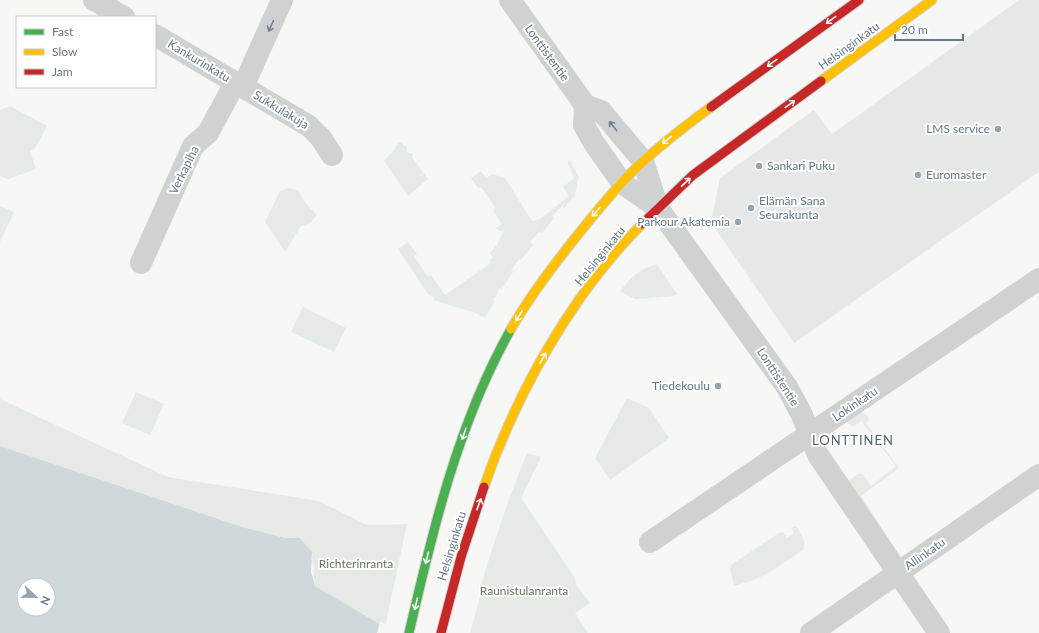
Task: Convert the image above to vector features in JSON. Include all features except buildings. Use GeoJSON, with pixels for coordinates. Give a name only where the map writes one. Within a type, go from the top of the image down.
{"type":"FeatureCollection","features":[{"type":"Feature","properties":{"kind":"main road","name":"Helsinginkatu"},"geometry":{"type":"LineString","coordinates":[[409,633],[439,512],[466,428],[481,390],[504,341],[534,292],[561,255],[592,217],[643,161],[678,131],[859,0]]}},
{"type":"Feature","properties":{"kind":"main road","name":"Helsinginkatu"},"geometry":{"type":"LineString","coordinates":[[441,633],[450,594],[468,531],[506,431],[554,338],[609,260],[658,208],[693,175],[932,0]]}},
{"type":"Feature","properties":{"kind":"street"},"geometry":{"type":"LineString","coordinates":[[94,0],[122,16]]}},
{"type":"Feature","properties":{"kind":"street","name":"Verkapiha"},"geometry":{"type":"LineString","coordinates":[[141,263],[193,146],[208,133],[239,85],[282,0]]}},
{"type":"Feature","properties":{"kind":"street","name":"Lonttistentie"},"geometry":{"type":"LineString","coordinates":[[510,0],[585,105],[601,111],[643,161],[658,208],[787,387],[802,415],[818,455],[940,633]]}},
{"type":"Feature","properties":{"kind":"street","name":"Kankurinkatu"},"geometry":{"type":"LineString","coordinates":[[156,36],[239,85]]}},
{"type":"Feature","properties":{"kind":"street","name":"Sukkulakuja"},"geometry":{"type":"LineString","coordinates":[[239,85],[309,126],[321,138],[332,155]]}},
{"type":"Feature","properties":{"kind":"street","name":"Lonttistentie"},"geometry":{"type":"LineString","coordinates":[[585,105],[584,125],[594,143],[622,183],[658,208]]}},
{"type":"Feature","properties":{"kind":"street","name":"Lokinkatu"},"geometry":{"type":"LineString","coordinates":[[650,542],[1039,279]]}},
{"type":"Feature","properties":{"kind":"street","name":"Allinkatu"},"geometry":{"type":"LineString","coordinates":[[811,633],[1039,475]]}},
{"type":"Feature","properties":{"kind":"shaded area"},"geometry":{"type":"Polygon","coordinates":[[[1019,0],[1039,0],[1039,172],[794,343],[711,222],[720,178],[814,110],[832,134],[1019,0]]]}},
{"type":"Feature","properties":{"kind":"shaded area"},"geometry":{"type":"Polygon","coordinates":[[[0,446],[242,527],[285,538],[300,538],[312,552],[311,572],[315,586],[395,633],[0,633],[0,446]]]}},
{"type":"Feature","properties":{"kind":"green space"},"geometry":{"type":"Polygon","coordinates":[[[10,106],[47,126],[35,148],[30,151],[36,169],[8,179],[0,176],[0,110],[10,106]]]}},
{"type":"Feature","properties":{"kind":"green space"},"geometry":{"type":"Polygon","coordinates":[[[399,142],[407,147],[407,152],[413,154],[412,157],[428,179],[408,196],[384,161],[399,142]]]}},
{"type":"Feature","properties":{"kind":"green space"},"geometry":{"type":"Polygon","coordinates":[[[570,160],[579,178],[575,196],[564,208],[562,206],[552,216],[554,218],[542,233],[539,232],[530,242],[533,245],[521,260],[519,259],[511,271],[513,272],[502,289],[500,288],[493,300],[495,301],[485,318],[476,313],[433,300],[434,298],[428,294],[398,249],[408,242],[417,254],[414,256],[428,277],[431,275],[445,295],[491,263],[490,260],[493,258],[490,254],[498,243],[504,230],[500,231],[496,228],[502,224],[493,210],[495,207],[481,187],[478,188],[471,178],[481,171],[486,178],[492,174],[505,178],[532,221],[540,219],[569,196],[563,187],[574,178],[568,164],[568,161],[570,160]]]}},
{"type":"Feature","properties":{"kind":"green space"},"geometry":{"type":"Polygon","coordinates":[[[288,188],[299,192],[305,202],[317,215],[310,223],[301,226],[285,252],[265,222],[280,191],[288,188]]]}},
{"type":"Feature","properties":{"kind":"green space"},"geometry":{"type":"Polygon","coordinates":[[[0,206],[14,212],[0,242],[0,206]]]}},
{"type":"Feature","properties":{"kind":"green space"},"geometry":{"type":"Polygon","coordinates":[[[657,264],[677,294],[674,296],[635,299],[620,291],[640,271],[657,264]]]}},
{"type":"Feature","properties":{"kind":"green space"},"geometry":{"type":"Polygon","coordinates":[[[303,307],[346,328],[334,352],[291,332],[303,307]]]}},
{"type":"Feature","properties":{"kind":"green space"},"geometry":{"type":"Polygon","coordinates":[[[136,392],[164,404],[150,435],[122,423],[136,392]]]}},
{"type":"Feature","properties":{"kind":"green space"},"geometry":{"type":"Polygon","coordinates":[[[627,398],[649,408],[669,438],[610,480],[595,458],[627,398]]]}},
{"type":"Feature","properties":{"kind":"green space","name":"Richterinranta"},"geometry":{"type":"Polygon","coordinates":[[[0,399],[168,477],[319,501],[367,525],[407,524],[385,627],[315,586],[312,552],[300,538],[285,538],[242,527],[0,446],[0,399]]]}},
{"type":"Feature","properties":{"kind":"green space"},"geometry":{"type":"Polygon","coordinates":[[[859,411],[865,414],[870,420],[866,423],[899,468],[861,496],[897,551],[895,552],[847,482],[858,474],[863,474],[871,486],[896,466],[861,421],[852,427],[846,421],[859,411]]]}},
{"type":"Feature","properties":{"kind":"green space","name":"Raunistulanranta"},"geometry":{"type":"Polygon","coordinates":[[[527,453],[541,457],[521,498],[575,578],[576,585],[590,603],[575,613],[588,633],[470,633],[481,593],[479,592],[490,557],[507,505],[527,453]]]}},
{"type":"Feature","properties":{"kind":"green space"},"geometry":{"type":"Polygon","coordinates":[[[796,526],[804,540],[803,550],[770,572],[754,580],[734,586],[730,569],[732,564],[779,533],[783,532],[787,538],[794,533],[791,528],[796,526]]]}},
{"type":"Feature","properties":{"kind":"pier"},"geometry":{"type":"Polygon","coordinates":[[[380,621],[397,631],[397,633],[377,633],[380,621]]]}},
{"type":"Feature","properties":{"kind":"traffic: fast"},"geometry":{"type":"LineString","coordinates":[[409,633],[449,477],[476,402],[492,365],[511,329]]}},
{"type":"Feature","properties":{"kind":"traffic: slow"},"geometry":{"type":"LineString","coordinates":[[821,81],[932,0]]}},
{"type":"Feature","properties":{"kind":"traffic: slow"},"geometry":{"type":"LineString","coordinates":[[511,329],[552,267],[614,191],[654,152],[711,107]]}},
{"type":"Feature","properties":{"kind":"traffic: slow"},"geometry":{"type":"LineString","coordinates":[[484,487],[512,417],[549,347],[570,313],[592,282],[616,252],[642,224]]}},
{"type":"Feature","properties":{"kind":"traffic: jam"},"geometry":{"type":"LineString","coordinates":[[711,107],[859,0]]}},
{"type":"Feature","properties":{"kind":"traffic: jam"},"geometry":{"type":"LineString","coordinates":[[642,224],[693,175],[821,81]]}},
{"type":"Feature","properties":{"kind":"traffic: jam"},"geometry":{"type":"LineString","coordinates":[[441,633],[461,557],[484,487]]}},
{"type":"Feature","properties":{"kind":"place","name":"LMS service"},"geometry":{"type":"Point","coordinates":[998,129]}},
{"type":"Feature","properties":{"kind":"place","name":"Sankari Puku"},"geometry":{"type":"Point","coordinates":[759,166]}},
{"type":"Feature","properties":{"kind":"place","name":"Euromaster"},"geometry":{"type":"Point","coordinates":[918,175]}},
{"type":"Feature","properties":{"kind":"place","name":"Elämän Sana Seurakunta"},"geometry":{"type":"Point","coordinates":[751,208]}},
{"type":"Feature","properties":{"kind":"place","name":"Parkour Akatemia"},"geometry":{"type":"Point","coordinates":[738,222]}},
{"type":"Feature","properties":{"kind":"place","name":"Tiedekoulu"},"geometry":{"type":"Point","coordinates":[718,386]}},
{"type":"Feature","properties":{"kind":"district","name":"LONTTINEN"},"geometry":{"type":"Point","coordinates":[853,440]}}]}
